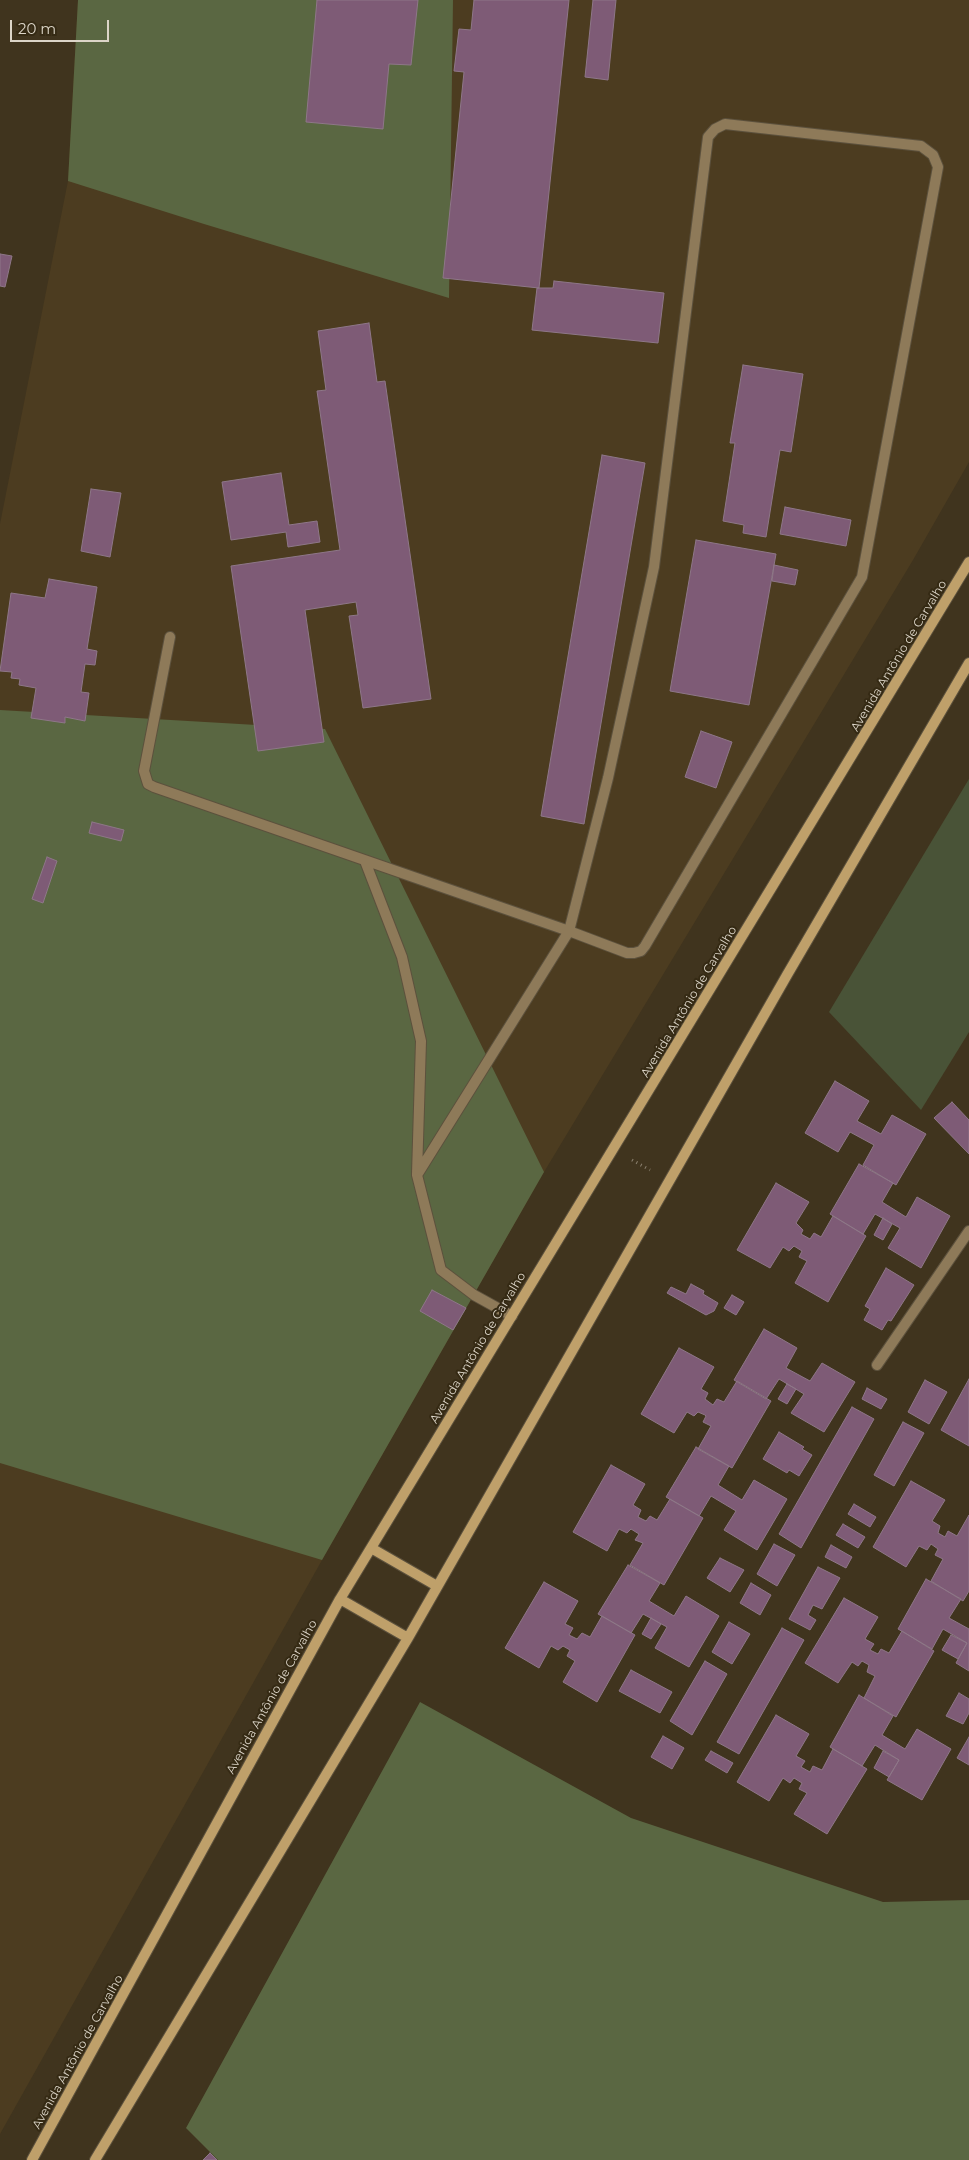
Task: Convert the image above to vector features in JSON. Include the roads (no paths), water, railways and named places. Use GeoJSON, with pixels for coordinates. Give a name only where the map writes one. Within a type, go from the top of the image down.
{"type":"FeatureCollection","features":[{"type":"Feature","properties":{"kind":"main road","name":"Avenida Antônio de Carvalho"},"geometry":{"type":"LineString","coordinates":[[32,2160],[340,1599],[969,562]]}},
{"type":"Feature","properties":{"kind":"main road"},"geometry":{"type":"LineString","coordinates":[[95,2160],[408,1638],[668,1182],[969,663]]}},
{"type":"Feature","properties":{"kind":"main road"},"geometry":{"type":"LineString","coordinates":[[371,1548],[437,1586]]}},
{"type":"Feature","properties":{"kind":"main road"},"geometry":{"type":"LineString","coordinates":[[340,1599],[408,1638]]}},
{"type":"Feature","properties":{"kind":"lane"},"geometry":{"type":"LineString","coordinates":[[170,637],[144,771],[148,784],[154,787],[569,932],[627,953],[634,953],[645,946],[862,577],[938,167],[933,155],[921,146],[725,124],[715,128],[708,137],[654,566],[608,778],[569,932],[417,1175]]}},
{"type":"Feature","properties":{"kind":"lane"},"geometry":{"type":"LineString","coordinates":[[365,861],[402,957],[421,1041],[417,1175],[441,1270],[474,1295],[512,1316]]}},
{"type":"Feature","properties":{"kind":"lane"},"geometry":{"type":"LineString","coordinates":[[876,1365],[969,1231]]}}]}
